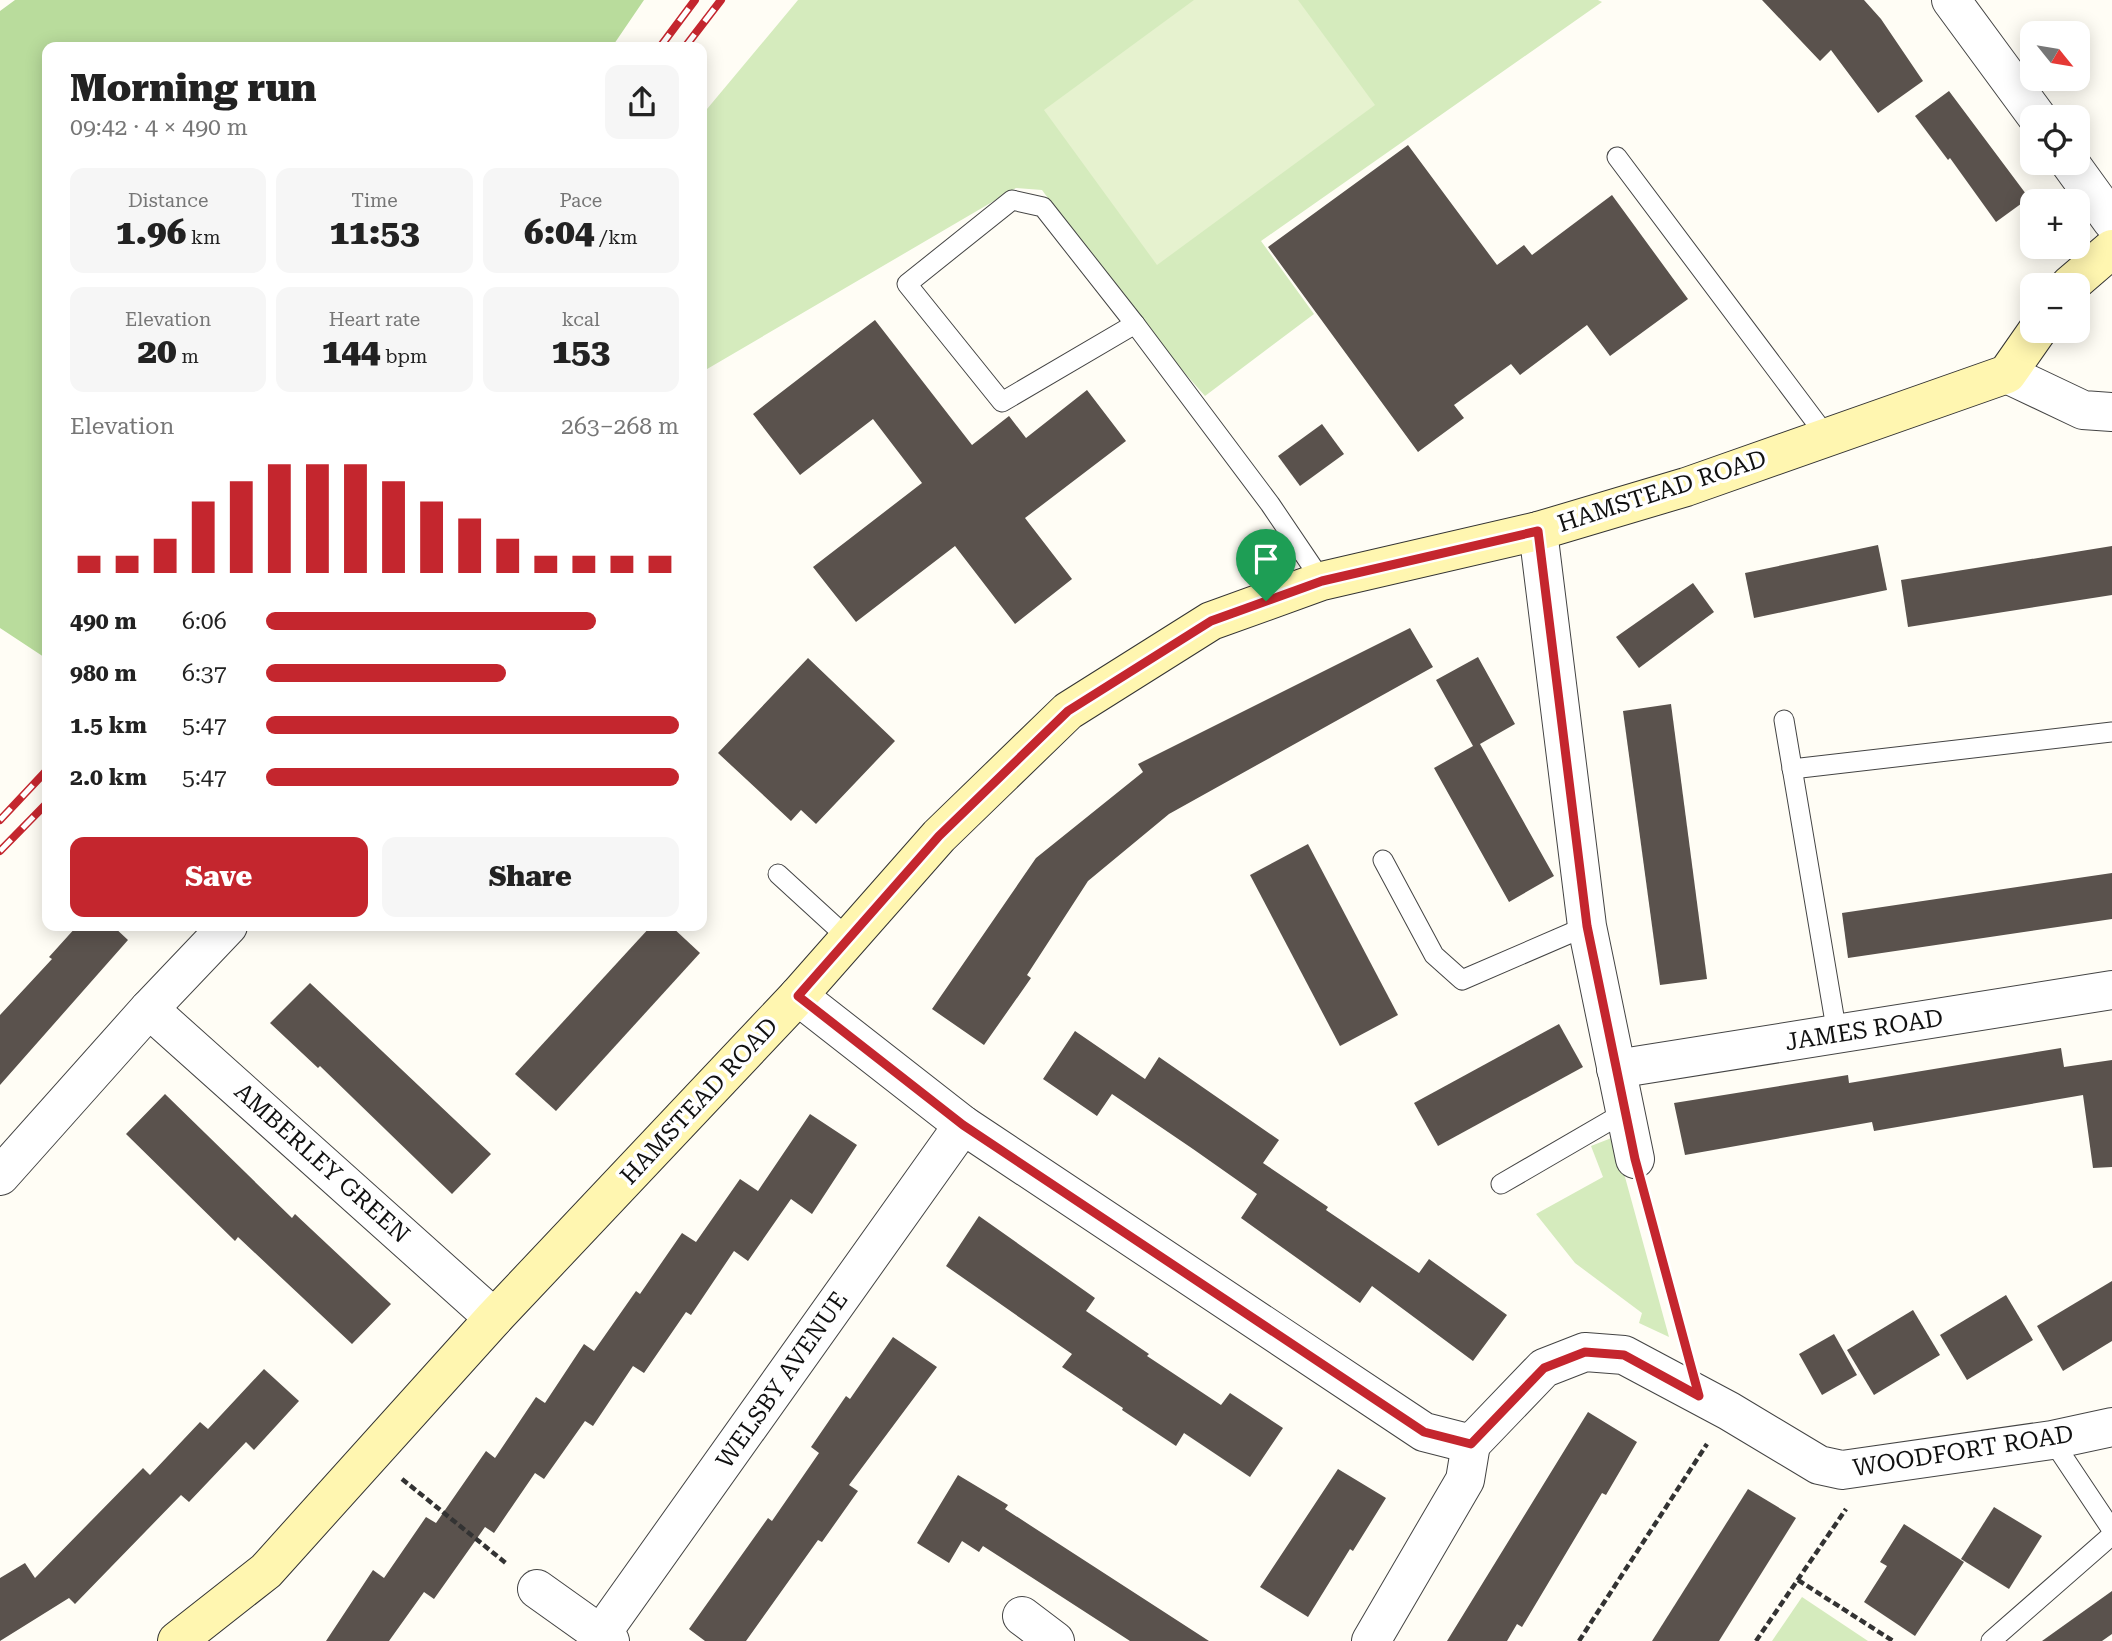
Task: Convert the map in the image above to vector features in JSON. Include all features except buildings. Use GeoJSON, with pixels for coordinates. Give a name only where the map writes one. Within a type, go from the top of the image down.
{"type":"FeatureCollection","features":[{"type":"Feature","properties":{"kind":"main road"},"geometry":{"type":"LineString","coordinates":[[2084,273],[2112,249]]}},
{"type":"Feature","properties":{"kind":"main road"},"geometry":{"type":"LineString","coordinates":[[2007,374],[2028,343]]}},
{"type":"Feature","properties":{"kind":"main road","name":"HAMSTEAD ROAD"},"geometry":{"type":"LineString","coordinates":[[177,1641],[265,1571],[494,1318],[798,996],[939,836],[1068,711],[1211,621],[1322,581],[1538,531],[1686,487],[2007,374]]}},
{"type":"Feature","properties":{"kind":"street"},"geometry":{"type":"LineString","coordinates":[[1951,0],[2028,105]]}},
{"type":"Feature","properties":{"kind":"street"},"geometry":{"type":"LineString","coordinates":[[2079,175],[2112,221]]}},
{"type":"Feature","properties":{"kind":"street"},"geometry":{"type":"LineString","coordinates":[[2007,374],[2083,410],[2112,412]]}},
{"type":"Feature","properties":{"kind":"street"},"geometry":{"type":"LineString","coordinates":[[1538,531],[1587,926],[1635,1159]]}},
{"type":"Feature","properties":{"kind":"street"},"geometry":{"type":"LineString","coordinates":[[0,1176],[149,1009],[223,931]]}},
{"type":"Feature","properties":{"kind":"street","name":"JAMES ROAD"},"geometry":{"type":"LineString","coordinates":[[1616,1069],[2112,990]]}},
{"type":"Feature","properties":{"kind":"street"},"geometry":{"type":"LineString","coordinates":[[798,996],[963,1125],[1424,1432],[1471,1444],[1465,1480],[1371,1641]]}},
{"type":"Feature","properties":{"kind":"street","name":"AMBERLEY GREEN"},"geometry":{"type":"LineString","coordinates":[[149,1009],[494,1318]]}},
{"type":"Feature","properties":{"kind":"street","name":"WELSBY AVENUE"},"geometry":{"type":"LineString","coordinates":[[537,1589],[605,1637],[963,1125]]}},
{"type":"Feature","properties":{"kind":"street","name":"WOODFORT ROAD"},"geometry":{"type":"LineString","coordinates":[[1471,1444],[1544,1368],[1585,1352],[1624,1355],[1819,1465],[1842,1469],[2052,1440],[2112,1427]]}},
{"type":"Feature","properties":{"kind":"lane"},"geometry":{"type":"LineString","coordinates":[[1617,157],[1827,437]]}},
{"type":"Feature","properties":{"kind":"lane"},"geometry":{"type":"LineString","coordinates":[[1135,324],[1002,402],[907,284],[1012,200],[1043,207],[1135,324],[1270,504],[1322,581]]}},
{"type":"Feature","properties":{"kind":"lane"},"geometry":{"type":"LineString","coordinates":[[1784,720],[1837,1034]]}},
{"type":"Feature","properties":{"kind":"lane"},"geometry":{"type":"LineString","coordinates":[[1792,769],[2112,732]]}},
{"type":"Feature","properties":{"kind":"lane"},"geometry":{"type":"LineString","coordinates":[[1383,860],[1434,955],[1462,979],[1587,926]]}},
{"type":"Feature","properties":{"kind":"lane"},"geometry":{"type":"LineString","coordinates":[[778,874],[849,939]]}},
{"type":"Feature","properties":{"kind":"lane"},"geometry":{"type":"LineString","coordinates":[[1501,1184],[1625,1112]]}},
{"type":"Feature","properties":{"kind":"lane"},"geometry":{"type":"LineString","coordinates":[[2052,1440],[2112,1530]]}},
{"type":"Feature","properties":{"kind":"lane"},"geometry":{"type":"LineString","coordinates":[[1991,1641],[2112,1535]]}},
{"type":"Feature","properties":{"kind":"path"},"geometry":{"type":"LineString","coordinates":[[1579,1641],[1714,1404],[1635,1159]]}},
{"type":"Feature","properties":{"kind":"path"},"geometry":{"type":"LineString","coordinates":[[372,1454],[537,1589]]}},
{"type":"Feature","properties":{"kind":"path"},"geometry":{"type":"LineString","coordinates":[[1756,1641],[1847,1512],[1842,1469]]}},
{"type":"Feature","properties":{"kind":"path"},"geometry":{"type":"LineString","coordinates":[[1798,1580],[1893,1641]]}},
{"type":"Feature","properties":{"kind":"green space"},"geometry":{"type":"Polygon","coordinates":[[[15,0],[644,0],[615,42],[42,42],[42,656],[0,628],[0,11],[15,0]]]}},
{"type":"Feature","properties":{"kind":"green space"},"geometry":{"type":"Polygon","coordinates":[[[798,0],[1602,2],[1261,241],[1314,314],[1205,396],[1137,319],[1042,190],[1016,188],[707,369],[707,109],[798,0]]]}},
{"type":"Feature","properties":{"kind":"green space"},"geometry":{"type":"Polygon","coordinates":[[[1194,0],[1298,0],[1375,105],[1157,265],[1044,110],[1194,0]]]}},
{"type":"Feature","properties":{"kind":"green space"},"geometry":{"type":"Polygon","coordinates":[[[1614,1137],[1669,1337],[1639,1323],[1642,1313],[1575,1263],[1536,1214],[1603,1177],[1591,1146],[1614,1137]]]}},
{"type":"Feature","properties":{"kind":"green space"},"geometry":{"type":"Polygon","coordinates":[[[1802,1597],[1868,1641],[1772,1641],[1802,1597]]]}},
{"type":"Feature","properties":{"kind":"railway"},"geometry":{"type":"LineString","coordinates":[[664,42],[695,0]]}},
{"type":"Feature","properties":{"kind":"railway"},"geometry":{"type":"LineString","coordinates":[[689,42],[721,0]]}},
{"type":"Feature","properties":{"kind":"railway"},"geometry":{"type":"LineString","coordinates":[[0,820],[42,775]]}},
{"type":"Feature","properties":{"kind":"railway"},"geometry":{"type":"LineString","coordinates":[[0,851],[42,808]]}},
{"type":"Feature","properties":{"kind":"route"},"geometry":{"type":"LineString","coordinates":[[1538,531],[1587,926],[1635,1159],[1699,1396],[1624,1355],[1585,1352],[1544,1368],[1471,1444],[1424,1432],[963,1125],[798,996],[939,836],[1068,711],[1211,621],[1266,601],[1322,581],[1538,531]]}}]}
